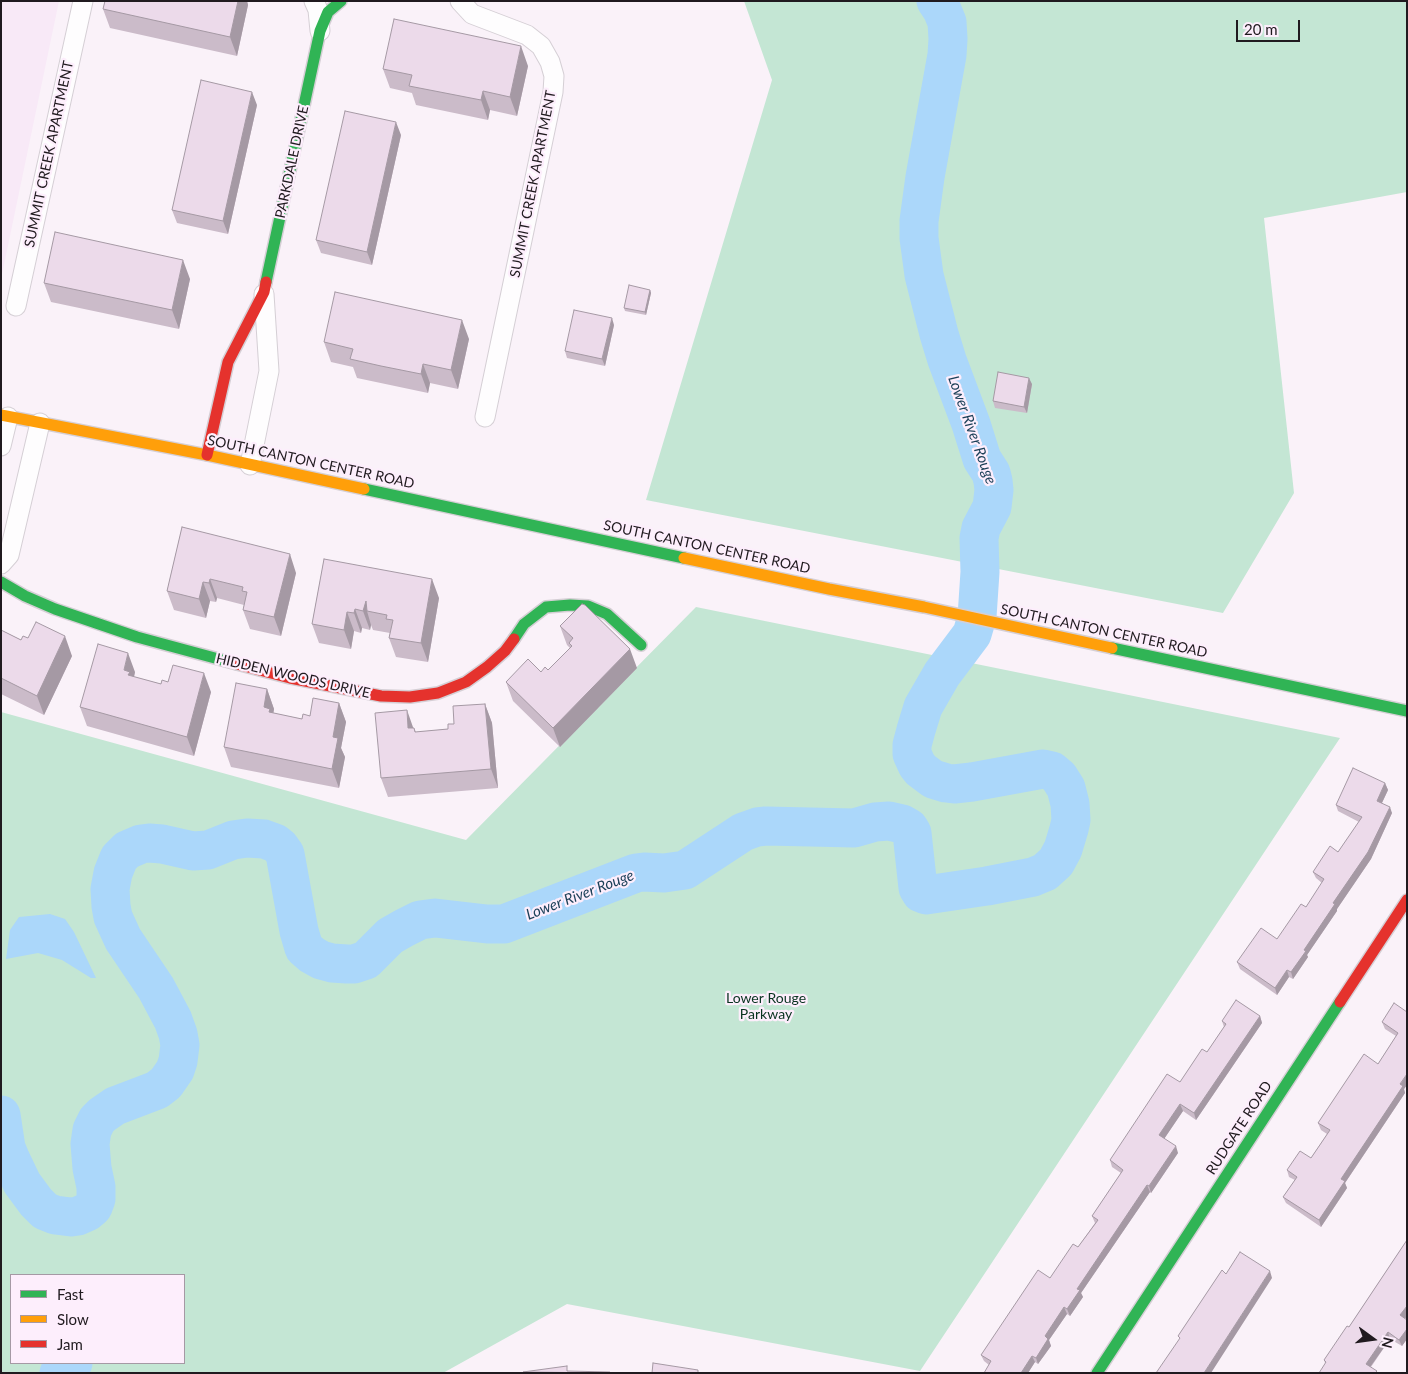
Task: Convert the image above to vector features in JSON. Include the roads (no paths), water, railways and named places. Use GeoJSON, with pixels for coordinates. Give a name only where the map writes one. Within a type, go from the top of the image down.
{"type":"FeatureCollection","features":[{"type":"Feature","properties":{"kind":"street","name":"SUMMIT CREEK APARTMENT"},"geometry":{"type":"LineString","coordinates":[[16,306],[83,1]]}},
{"type":"Feature","properties":{"kind":"street"},"geometry":{"type":"LineString","coordinates":[[314,1],[318,10],[320,32]]}},
{"type":"Feature","properties":{"kind":"street","name":"PARKDALE DRIVE"},"geometry":{"type":"LineString","coordinates":[[207,455],[228,362],[264,292],[320,32],[328,12],[341,1]]}},
{"type":"Feature","properties":{"kind":"street","name":"SUMMIT CREEK APARTMENT"},"geometry":{"type":"LineString","coordinates":[[460,1],[472,14],[527,35],[541,46],[550,62],[554,76],[553,92],[485,417]]}},
{"type":"Feature","properties":{"kind":"street","name":"PARKDALE DRIVE"},"geometry":{"type":"LineString","coordinates":[[250,465],[269,371],[264,292]]}},
{"type":"Feature","properties":{"kind":"street"},"geometry":{"type":"LineString","coordinates":[[1,446],[5,416]]}},
{"type":"Feature","properties":{"kind":"street","name":"SOUTH CANTON CENTER ROAD"},"geometry":{"type":"LineString","coordinates":[[5,416],[207,455],[829,589],[1010,625],[1184,664],[1407,710]]}},
{"type":"Feature","properties":{"kind":"street"},"geometry":{"type":"LineString","coordinates":[[1,564],[9,555],[40,423]]}},
{"type":"Feature","properties":{"kind":"street","name":"HIDDEN WOODS DRIVE"},"geometry":{"type":"LineString","coordinates":[[1,582],[25,596],[55,609],[137,637],[290,678],[381,696],[410,697],[438,693],[466,682],[505,651],[524,624],[546,607],[588,606],[607,614],[641,645]]}},
{"type":"Feature","properties":{"kind":"street","name":"RUDGATE ROAD"},"geometry":{"type":"LineString","coordinates":[[1096,1373],[1407,900]]}},
{"type":"Feature","properties":{"kind":"water"},"geometry":{"type":"Polygon","coordinates":[[[50,914],[65,919],[74,932],[96,978],[91,978],[62,960],[38,953],[6,959],[10,930],[19,917],[50,914]]]}},
{"type":"Feature","properties":{"kind":"waterway","name":"Lower River Rouge"},"geometry":{"type":"LineString","coordinates":[[1,1115],[6,1148],[22,1183],[36,1202],[45,1211],[55,1215],[78,1216],[93,1207],[96,1199],[90,1144],[92,1130],[97,1120],[115,1106],[157,1090],[166,1083],[175,1070],[180,1045],[173,1020],[156,988],[123,939],[113,917],[111,906],[110,889],[113,873],[119,858],[127,850],[141,844],[162,844],[193,851],[208,850],[233,840],[247,838],[264,839],[275,843],[285,854],[299,931],[304,948],[321,960],[347,964],[366,960],[390,936],[420,920],[435,918],[504,924],[636,873],[664,873],[685,870],[743,832],[757,827],[854,828],[875,822],[889,821],[902,824],[909,828],[912,833],[918,888],[921,893],[926,895],[1033,877],[1045,872],[1056,862],[1063,849],[1071,820],[1066,788],[1059,777],[1052,771],[1043,769],[954,784],[933,779],[921,770],[912,754],[912,745],[923,707],[942,674],[972,634],[977,617],[980,572],[979,538],[981,528],[992,507],[994,490],[991,473],[982,459],[939,334],[924,275],[919,238],[919,221],[925,177],[947,55],[947,22],[936,1]]}},
{"type":"Feature","properties":{"kind":"waterway","name":"Lower River Rouge"},"geometry":{"type":"LineString","coordinates":[[59,1373],[72,1364]]}},
{"type":"Feature","properties":{"kind":"park label","name":"Lower Rouge Parkway"},"geometry":{"type":"Point","coordinates":[766,1006]}}]}
